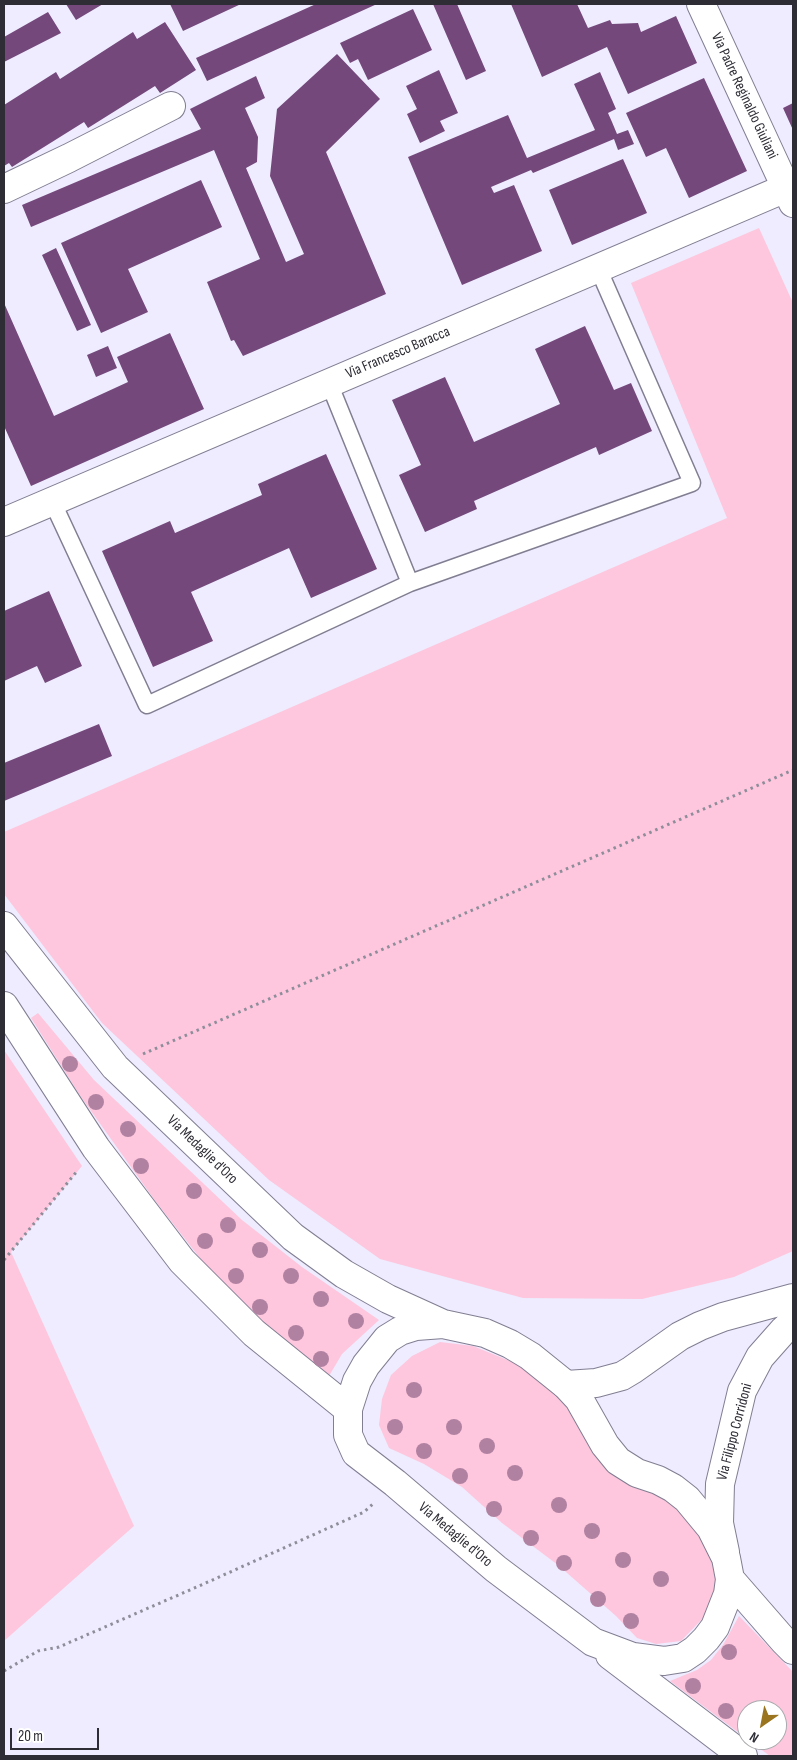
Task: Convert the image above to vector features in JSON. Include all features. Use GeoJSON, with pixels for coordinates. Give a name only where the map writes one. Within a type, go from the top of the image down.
{"type":"FeatureCollection","features":[{"type":"Feature","properties":{"kind":"street","name":"Via Padre Reginaldo Giuliani"},"geometry":{"type":"LineString","coordinates":[[701,4],[791,192]]}},
{"type":"Feature","properties":{"kind":"street"},"geometry":{"type":"LineString","coordinates":[[4,188],[69,158],[171,106]]}},
{"type":"Feature","properties":{"kind":"street","name":"Via Francesco Baracca"},"geometry":{"type":"LineString","coordinates":[[4,522],[598,268],[791,192]]}},
{"type":"Feature","properties":{"kind":"street","name":"Via Medaglie d'Oro"},"geometry":{"type":"LineString","coordinates":[[4,926],[115,1067],[293,1237],[344,1274],[388,1299],[443,1324],[485,1333],[510,1344],[530,1356],[566,1385],[579,1399],[605,1445],[613,1455],[631,1470],[674,1488],[687,1499],[712,1528],[728,1568],[793,1650]]}},
{"type":"Feature","properties":{"kind":"street"},"geometry":{"type":"LineString","coordinates":[[4,1006],[96,1148],[182,1260],[254,1333],[348,1409]]}},
{"type":"Feature","properties":{"kind":"street"},"geometry":{"type":"LineString","coordinates":[[566,1385],[596,1383],[622,1376],[680,1336],[700,1326],[723,1317],[793,1298]]}},
{"type":"Feature","properties":{"kind":"street","name":"Via Filippo Corridoni"},"geometry":{"type":"LineString","coordinates":[[728,1568],[719,1523],[720,1484],[742,1391],[760,1357],[793,1322]]}},
{"type":"Feature","properties":{"kind":"street","name":"Via Medaglie d'Oro"},"geometry":{"type":"LineString","coordinates":[[443,1324],[416,1326],[400,1331],[387,1339],[366,1365],[357,1381],[348,1409],[348,1435],[356,1453],[395,1483],[496,1569],[743,1756]]}},
{"type":"Feature","properties":{"kind":"street","name":"Via Medaglie d'Oro"},"geometry":{"type":"LineString","coordinates":[[593,1642],[633,1657],[664,1662],[683,1658],[706,1639],[715,1627],[728,1594],[728,1568]]}},
{"type":"Feature","properties":{"kind":"lane"},"geometry":{"type":"LineString","coordinates":[[52,501],[148,705],[410,583],[692,483],[598,268]]}},
{"type":"Feature","properties":{"kind":"lane"},"geometry":{"type":"LineString","coordinates":[[329,383],[410,583]]}},
{"type":"Feature","properties":{"kind":"path"},"geometry":{"type":"LineString","coordinates":[[115,1067],[793,770]]}},
{"type":"Feature","properties":{"kind":"path"},"geometry":{"type":"LineString","coordinates":[[4,1260],[82,1166]]}},
{"type":"Feature","properties":{"kind":"path"},"geometry":{"type":"LineString","coordinates":[[4,1672],[38,1651],[59,1647],[364,1512],[395,1483]]}},
{"type":"Feature","properties":{"kind":"shaded area"},"geometry":{"type":"Polygon","coordinates":[[[759,228],[793,303],[793,1251],[734,1277],[642,1299],[523,1298],[380,1259],[269,1180],[102,1023],[4,894],[4,832],[727,518],[631,283],[759,228]]]}},
{"type":"Feature","properties":{"kind":"shaded area"},"geometry":{"type":"Polygon","coordinates":[[[38,1013],[94,1080],[242,1220],[302,1267],[379,1320],[342,1354],[329,1376],[297,1353],[221,1285],[156,1202],[81,1097],[31,1018],[38,1013]]]}},
{"type":"Feature","properties":{"kind":"shaded area"},"geometry":{"type":"Polygon","coordinates":[[[4,1050],[82,1166],[11,1252],[134,1526],[4,1641],[4,1050]]]}},
{"type":"Feature","properties":{"kind":"shaded area"},"geometry":{"type":"Polygon","coordinates":[[[440,1342],[473,1346],[515,1363],[553,1387],[628,1483],[665,1499],[692,1518],[711,1544],[716,1585],[706,1615],[681,1641],[656,1644],[637,1638],[616,1616],[558,1565],[502,1523],[462,1487],[424,1464],[389,1448],[379,1425],[382,1399],[391,1375],[412,1356],[440,1342]]]}},
{"type":"Feature","properties":{"kind":"shaded area"},"geometry":{"type":"Polygon","coordinates":[[[739,1616],[793,1672],[793,1756],[770,1756],[762,1750],[787,1750],[787,1700],[737,1700],[737,1731],[670,1681],[697,1670],[711,1660],[723,1645],[739,1616]]]}},
{"type":"Feature","properties":{"kind":"building"},"geometry":{"type":"Polygon","coordinates":[[[66,4],[103,4],[76,20],[66,4]]]}},
{"type":"Feature","properties":{"kind":"building"},"geometry":{"type":"Polygon","coordinates":[[[170,4],[241,4],[183,31],[170,4]]]}},
{"type":"Feature","properties":{"kind":"building"},"geometry":{"type":"Polygon","coordinates":[[[316,4],[377,4],[207,81],[196,58],[316,4]]]}},
{"type":"Feature","properties":{"kind":"building"},"geometry":{"type":"Polygon","coordinates":[[[433,4],[457,4],[486,71],[466,80],[433,4]]]}},
{"type":"Feature","properties":{"kind":"building"},"geometry":{"type":"Polygon","coordinates":[[[511,4],[577,4],[588,28],[610,20],[612,24],[638,23],[641,32],[676,16],[697,63],[628,94],[607,47],[542,77],[511,4]]]}},
{"type":"Feature","properties":{"kind":"building"},"geometry":{"type":"Polygon","coordinates":[[[413,9],[432,50],[368,80],[358,59],[350,63],[340,43],[413,9]]]}},
{"type":"Feature","properties":{"kind":"building"},"geometry":{"type":"Polygon","coordinates":[[[48,12],[61,33],[4,62],[4,37],[48,12]]]}},
{"type":"Feature","properties":{"kind":"building"},"geometry":{"type":"Polygon","coordinates":[[[165,22],[196,70],[160,93],[155,86],[88,128],[84,122],[12,167],[9,163],[4,166],[4,105],[56,72],[60,79],[133,32],[137,39],[165,22]]]}},
{"type":"Feature","properties":{"kind":"building"},"geometry":{"type":"Polygon","coordinates":[[[337,54],[380,99],[326,152],[386,294],[243,356],[234,340],[231,341],[207,282],[260,259],[214,150],[31,227],[22,205],[201,129],[190,109],[256,76],[265,98],[245,108],[258,137],[257,162],[246,168],[286,262],[304,254],[270,176],[277,109],[337,54]]]}},
{"type":"Feature","properties":{"kind":"building"},"geometry":{"type":"Polygon","coordinates":[[[439,70],[458,113],[440,121],[445,131],[420,143],[407,114],[417,109],[406,86],[439,70]]]}},
{"type":"Feature","properties":{"kind":"building"},"geometry":{"type":"Polygon","coordinates":[[[600,72],[616,109],[608,113],[617,134],[628,130],[634,144],[618,150],[614,139],[533,173],[531,170],[491,187],[494,193],[514,185],[542,251],[462,285],[408,157],[508,115],[527,158],[595,130],[574,84],[600,72]]]}},
{"type":"Feature","properties":{"kind":"building"},"geometry":{"type":"Polygon","coordinates":[[[704,78],[747,171],[689,198],[666,148],[646,157],[626,113],[704,78]]]}},
{"type":"Feature","properties":{"kind":"building"},"geometry":{"type":"Polygon","coordinates":[[[793,103],[793,130],[783,108],[793,103]]]}},
{"type":"Feature","properties":{"kind":"building"},"geometry":{"type":"Polygon","coordinates":[[[623,159],[647,213],[572,245],[549,190],[623,159]]]}},
{"type":"Feature","properties":{"kind":"building"},"geometry":{"type":"Polygon","coordinates":[[[201,180],[222,227],[128,269],[148,312],[101,333],[61,243],[201,180]]]}},
{"type":"Feature","properties":{"kind":"building"},"geometry":{"type":"Polygon","coordinates":[[[56,248],[91,325],[77,331],[42,255],[56,248]]]}},
{"type":"Feature","properties":{"kind":"building"},"geometry":{"type":"Polygon","coordinates":[[[4,303],[54,416],[128,382],[117,357],[170,333],[204,409],[31,486],[4,426],[4,303]]]}},
{"type":"Feature","properties":{"kind":"building"},"geometry":{"type":"Polygon","coordinates":[[[585,326],[614,390],[631,383],[652,431],[599,455],[596,447],[474,501],[477,509],[425,532],[399,475],[421,465],[392,400],[445,377],[474,442],[560,404],[535,349],[585,326]]]}},
{"type":"Feature","properties":{"kind":"building"},"geometry":{"type":"Polygon","coordinates":[[[108,346],[117,368],[96,377],[87,355],[108,346]]]}},
{"type":"Feature","properties":{"kind":"building"},"geometry":{"type":"Polygon","coordinates":[[[326,454],[377,569],[311,598],[289,548],[191,592],[213,641],[153,667],[102,551],[170,521],[175,533],[262,495],[258,484],[326,454]]]}},
{"type":"Feature","properties":{"kind":"building"},"geometry":{"type":"Polygon","coordinates":[[[49,591],[82,666],[45,683],[37,666],[4,681],[4,611],[49,591]]]}},
{"type":"Feature","properties":{"kind":"building"},"geometry":{"type":"Polygon","coordinates":[[[99,724],[112,756],[4,801],[4,763],[99,724]]]}}]}
